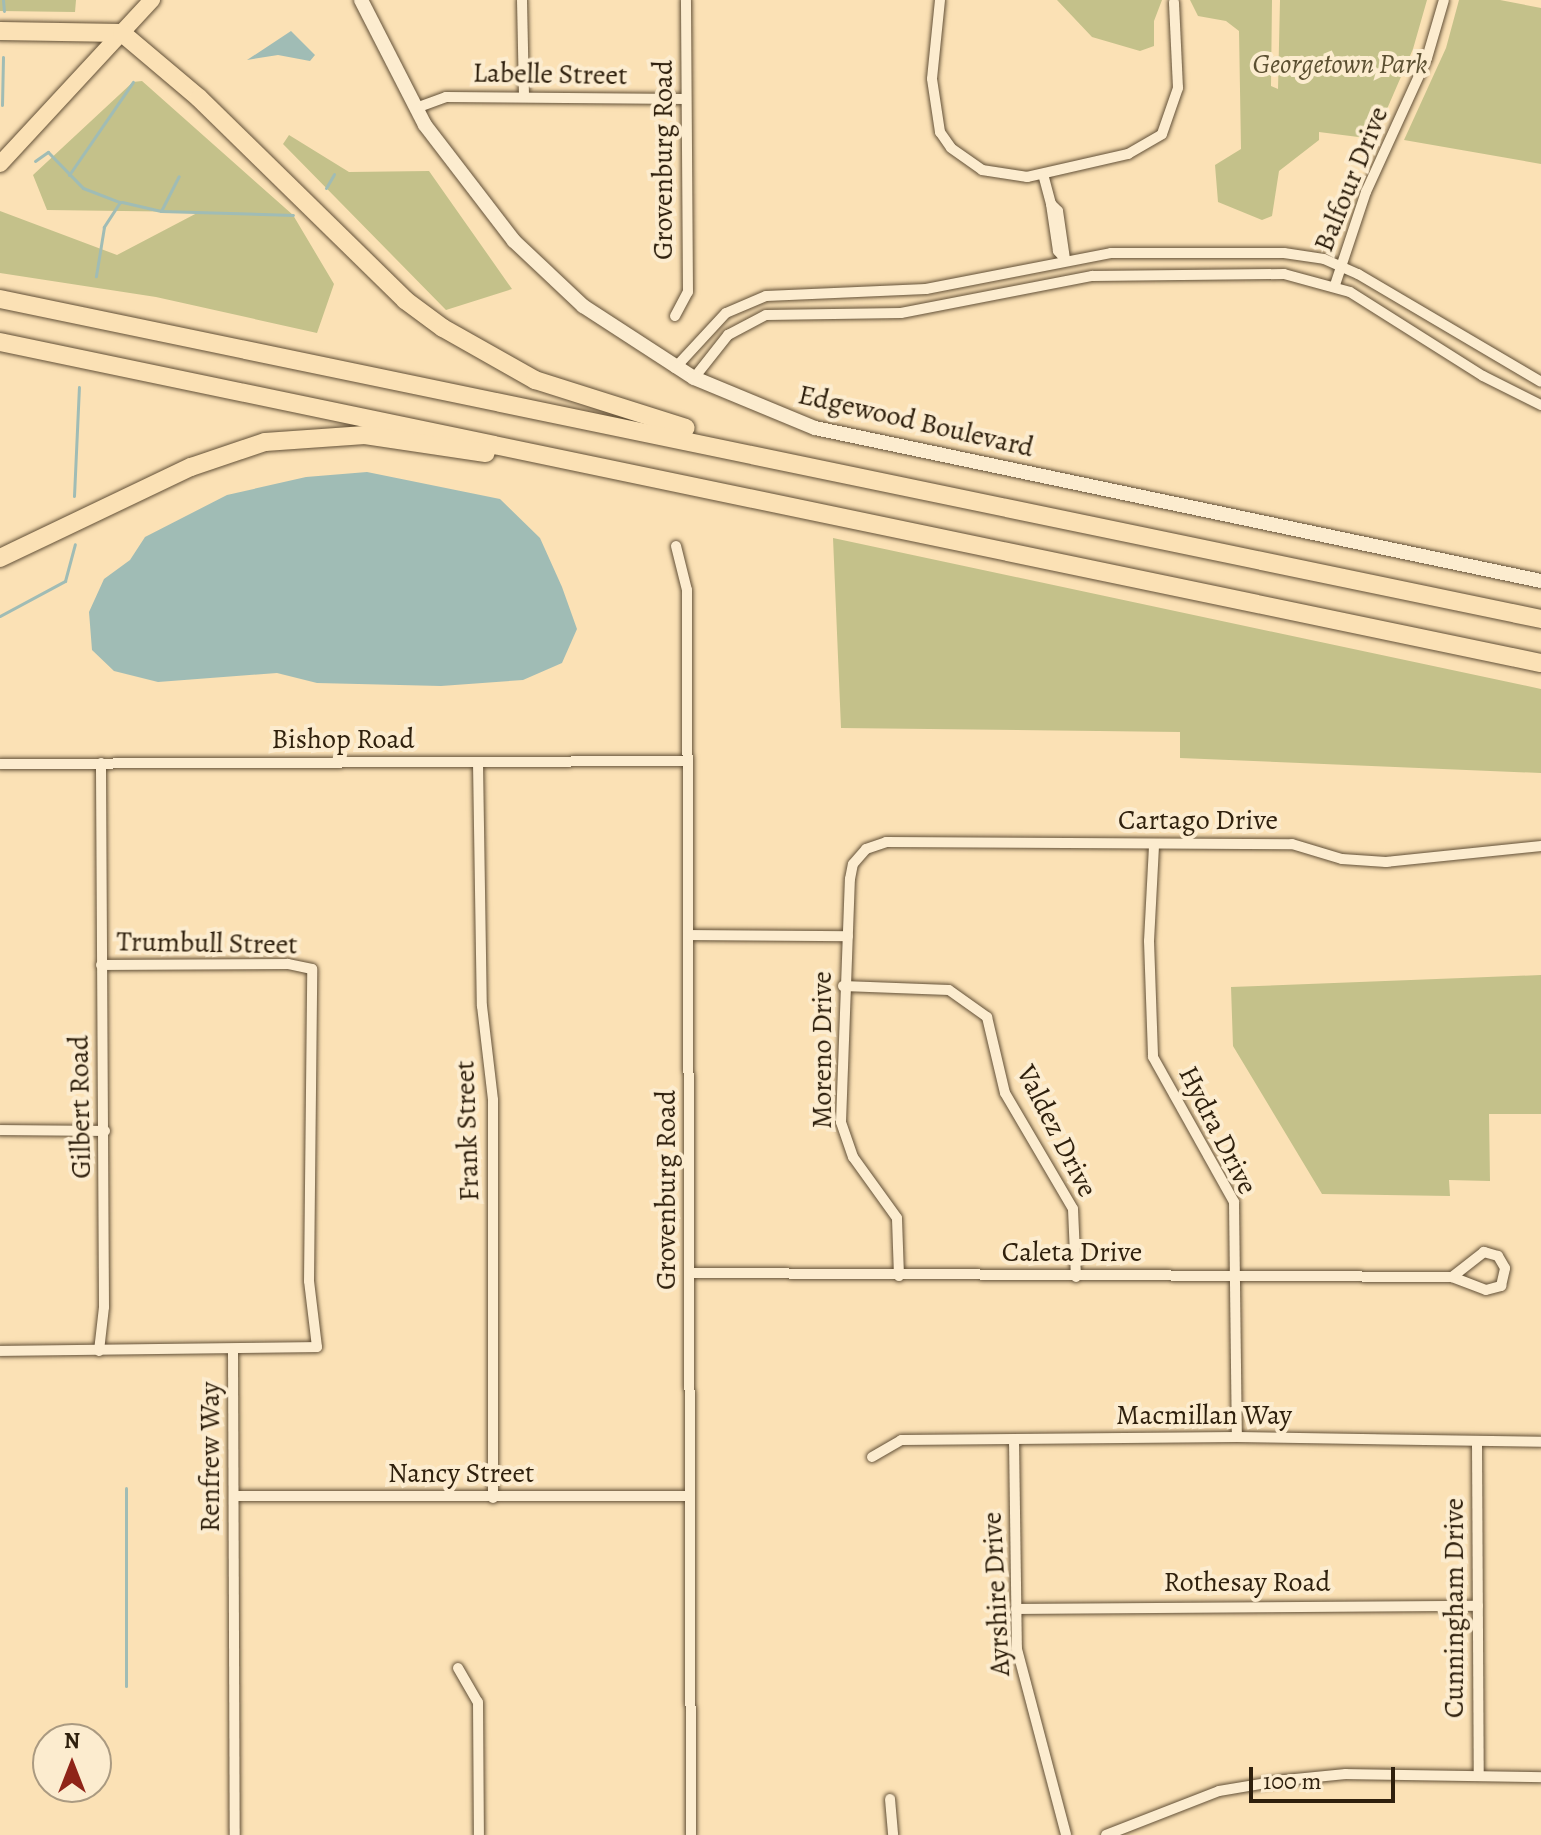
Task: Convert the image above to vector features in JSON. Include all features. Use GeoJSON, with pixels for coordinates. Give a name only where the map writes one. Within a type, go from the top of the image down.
{"type":"FeatureCollection","features":[{"type":"Feature","properties":{"kind":"highway"},"geometry":{"type":"LineString","coordinates":[[0,31],[122,33],[199,98],[405,300],[501,363],[574,395],[668,424],[991,505]]}},
{"type":"Feature","properties":{"kind":"highway"},"geometry":{"type":"LineString","coordinates":[[0,299],[1541,619]]}},
{"type":"Feature","properties":{"kind":"highway"},"geometry":{"type":"LineString","coordinates":[[0,342],[1541,663]]}},
{"type":"Feature","properties":{"kind":"highway"},"geometry":{"type":"LineString","coordinates":[[0,558],[228,452],[301,436],[390,437],[580,471],[596,465]]}},
{"type":"Feature","properties":{"kind":"main road"},"geometry":{"type":"LineString","coordinates":[[0,164],[152,0]]}},
{"type":"Feature","properties":{"kind":"street","name":"Edgewood Boulevard"},"geometry":{"type":"LineString","coordinates":[[361,0],[416,108],[465,183],[514,241],[583,306],[694,378],[815,428],[1541,581]]}},
{"type":"Feature","properties":{"kind":"street"},"geometry":{"type":"LineString","coordinates":[[522,0],[524,97]]}},
{"type":"Feature","properties":{"kind":"street","name":"Grovenburg Road"},"geometry":{"type":"LineString","coordinates":[[675,316],[688,292],[686,0]]}},
{"type":"Feature","properties":{"kind":"street"},"geometry":{"type":"LineString","coordinates":[[940,0],[932,79],[940,132],[951,148],[982,170],[1001,177],[1043,174],[1128,154],[1162,134],[1178,88],[1174,2]]}},
{"type":"Feature","properties":{"kind":"street","name":"Balfour Drive"},"geometry":{"type":"LineString","coordinates":[[1335,285],[1366,192],[1427,58],[1444,0]]}},
{"type":"Feature","properties":{"kind":"street","name":"Labelle Street"},"geometry":{"type":"LineString","coordinates":[[416,108],[446,97],[686,99]]}},
{"type":"Feature","properties":{"kind":"street"},"geometry":{"type":"LineString","coordinates":[[1043,174],[1051,204],[1058,211],[1065,259]]}},
{"type":"Feature","properties":{"kind":"street"},"geometry":{"type":"LineString","coordinates":[[675,368],[726,313],[766,296],[926,289],[1065,259],[1111,253],[1284,253],[1342,266],[1541,382]]}},
{"type":"Feature","properties":{"kind":"street"},"geometry":{"type":"LineString","coordinates":[[694,378],[728,335],[766,315],[901,313],[1116,274],[1284,274],[1335,285],[1483,376],[1541,405]]}},
{"type":"Feature","properties":{"kind":"street","name":"Grovenburg Road"},"geometry":{"type":"LineString","coordinates":[[676,546],[687,590],[692,1273],[688,1496],[691,1835]]}},
{"type":"Feature","properties":{"kind":"street","name":"Bishop Road"},"geometry":{"type":"LineString","coordinates":[[0,764],[686,761]]}},
{"type":"Feature","properties":{"kind":"street","name":"Gilbert Road"},"geometry":{"type":"LineString","coordinates":[[99,1351],[104,1307],[105,1131],[101,763]]}},
{"type":"Feature","properties":{"kind":"street","name":"Frank Street"},"geometry":{"type":"LineString","coordinates":[[478,763],[482,1006],[493,1100],[493,1498]]}},
{"type":"Feature","properties":{"kind":"street","name":"Cartago Drive"},"geometry":{"type":"LineString","coordinates":[[856,857],[886,842],[1154,846],[1292,844],[1342,859],[1386,862],[1541,846]]}},
{"type":"Feature","properties":{"kind":"street","name":"Hydra Drive"},"geometry":{"type":"LineString","coordinates":[[1154,846],[1149,941],[1153,1057],[1234,1202],[1239,1277],[1237,1437]]}},
{"type":"Feature","properties":{"kind":"street","name":"Moreno Drive"},"geometry":{"type":"LineString","coordinates":[[856,857],[850,879],[843,986],[843,1135],[897,1218],[899,1276]]}},
{"type":"Feature","properties":{"kind":"street"},"geometry":{"type":"LineString","coordinates":[[688,935],[848,936]]}},
{"type":"Feature","properties":{"kind":"street","name":"Trumbull Street"},"geometry":{"type":"LineString","coordinates":[[101,965],[288,964],[312,969]]}},
{"type":"Feature","properties":{"kind":"street","name":"Renfrew Way"},"geometry":{"type":"LineString","coordinates":[[235,1835],[233,1350],[317,1347],[309,1281],[312,969]]}},
{"type":"Feature","properties":{"kind":"street","name":"Valdez Drive"},"geometry":{"type":"LineString","coordinates":[[843,986],[949,990],[969,999],[987,1017],[1005,1093],[1073,1209],[1076,1277]]}},
{"type":"Feature","properties":{"kind":"street"},"geometry":{"type":"LineString","coordinates":[[0,1130],[105,1131]]}},
{"type":"Feature","properties":{"kind":"street","name":"Caleta Drive"},"geometry":{"type":"LineString","coordinates":[[692,1273],[1452,1277],[1495,1290],[1505,1268],[1498,1256],[1484,1252],[1452,1277]]}},
{"type":"Feature","properties":{"kind":"street"},"geometry":{"type":"LineString","coordinates":[[0,1351],[233,1350]]}},
{"type":"Feature","properties":{"kind":"street","name":"Macmillan Way"},"geometry":{"type":"LineString","coordinates":[[872,1457],[901,1440],[1237,1437],[1541,1442]]}},
{"type":"Feature","properties":{"kind":"street","name":"Ayrshire Drive"},"geometry":{"type":"LineString","coordinates":[[1014,1440],[1017,1649],[1027,1699],[1066,1835]]}},
{"type":"Feature","properties":{"kind":"street","name":"Cunningham Drive"},"geometry":{"type":"LineString","coordinates":[[1477,1442],[1479,1774]]}},
{"type":"Feature","properties":{"kind":"street","name":"Nancy Street"},"geometry":{"type":"LineString","coordinates":[[234,1496],[688,1496]]}},
{"type":"Feature","properties":{"kind":"street","name":"Rothesay Road"},"geometry":{"type":"LineString","coordinates":[[1016,1609],[1478,1606]]}},
{"type":"Feature","properties":{"kind":"street"},"geometry":{"type":"LineString","coordinates":[[458,1668],[478,1702],[479,1835]]}},
{"type":"Feature","properties":{"kind":"street"},"geometry":{"type":"LineString","coordinates":[[1106,1835],[1219,1791],[1285,1780],[1479,1774],[1541,1777]]}},
{"type":"Feature","properties":{"kind":"street"},"geometry":{"type":"LineString","coordinates":[[890,1799],[893,1835]]}},
{"type":"Feature","properties":{"kind":"green space"},"geometry":{"type":"Polygon","coordinates":[[[0,0],[76,0],[75,12],[0,11],[0,0]]]}},
{"type":"Feature","properties":{"kind":"green space"},"geometry":{"type":"Polygon","coordinates":[[[1057,0],[1162,0],[1154,21],[1154,46],[1140,51],[1092,37],[1057,0]]]}},
{"type":"Feature","properties":{"kind":"green space","name":"Georgetown Park"},"geometry":{"type":"Polygon","coordinates":[[[1190,0],[1272,0],[1271,86],[1278,89],[1280,0],[1427,0],[1413,49],[1374,139],[1319,132],[1319,140],[1279,171],[1272,216],[1262,220],[1218,202],[1215,165],[1241,149],[1239,31],[1226,21],[1198,16],[1190,0]]]}},
{"type":"Feature","properties":{"kind":"green space","name":"Georgetown Park"},"geometry":{"type":"Polygon","coordinates":[[[1459,0],[1500,0],[1541,8],[1541,164],[1404,140],[1446,48],[1459,0]]]}},
{"type":"Feature","properties":{"kind":"green space"},"geometry":{"type":"Polygon","coordinates":[[[142,81],[293,215],[334,284],[317,333],[156,297],[0,273],[0,211],[117,255],[199,212],[47,210],[33,175],[133,82],[142,81]]]}},
{"type":"Feature","properties":{"kind":"green space"},"geometry":{"type":"Polygon","coordinates":[[[289,135],[349,172],[429,171],[512,289],[446,310],[283,144],[289,135]]]}},
{"type":"Feature","properties":{"kind":"green space"},"geometry":{"type":"Polygon","coordinates":[[[833,538],[1541,689],[1541,773],[1180,758],[1180,732],[841,728],[833,538]]]}},
{"type":"Feature","properties":{"kind":"green space"},"geometry":{"type":"Polygon","coordinates":[[[1541,975],[1541,1114],[1489,1114],[1490,1181],[1449,1180],[1450,1196],[1322,1194],[1233,1046],[1231,987],[1541,975]]]}},
{"type":"Feature","properties":{"kind":"water"},"geometry":{"type":"Polygon","coordinates":[[[291,31],[315,55],[310,61],[278,55],[247,60],[291,31]]]}},
{"type":"Feature","properties":{"kind":"water"},"geometry":{"type":"Polygon","coordinates":[[[367,472],[500,499],[540,538],[577,629],[562,663],[523,680],[441,686],[317,683],[277,673],[158,682],[114,671],[92,650],[89,612],[104,579],[130,560],[145,537],[227,495],[306,477],[367,472]]]}},
{"type":"Feature","properties":{"kind":"waterway"},"geometry":{"type":"LineString","coordinates":[[3,0],[4,11]]}},
{"type":"Feature","properties":{"kind":"waterway"},"geometry":{"type":"LineString","coordinates":[[2,105],[3,57]]}},
{"type":"Feature","properties":{"kind":"waterway"},"geometry":{"type":"LineString","coordinates":[[69,175],[133,82]]}},
{"type":"Feature","properties":{"kind":"waterway"},"geometry":{"type":"LineString","coordinates":[[35,161],[48,152],[83,188],[120,202],[104,227],[96,276]]}},
{"type":"Feature","properties":{"kind":"waterway"},"geometry":{"type":"LineString","coordinates":[[326,188],[334,174]]}},
{"type":"Feature","properties":{"kind":"waterway"},"geometry":{"type":"LineString","coordinates":[[161,211],[179,176]]}},
{"type":"Feature","properties":{"kind":"waterway"},"geometry":{"type":"LineString","coordinates":[[122,202],[161,211],[293,215]]}},
{"type":"Feature","properties":{"kind":"waterway"},"geometry":{"type":"LineString","coordinates":[[74,496],[79,387]]}},
{"type":"Feature","properties":{"kind":"waterway"},"geometry":{"type":"LineString","coordinates":[[0,616],[65,581],[75,544]]}},
{"type":"Feature","properties":{"kind":"waterway"},"geometry":{"type":"LineString","coordinates":[[126,1488],[126,1686]]}}]}
